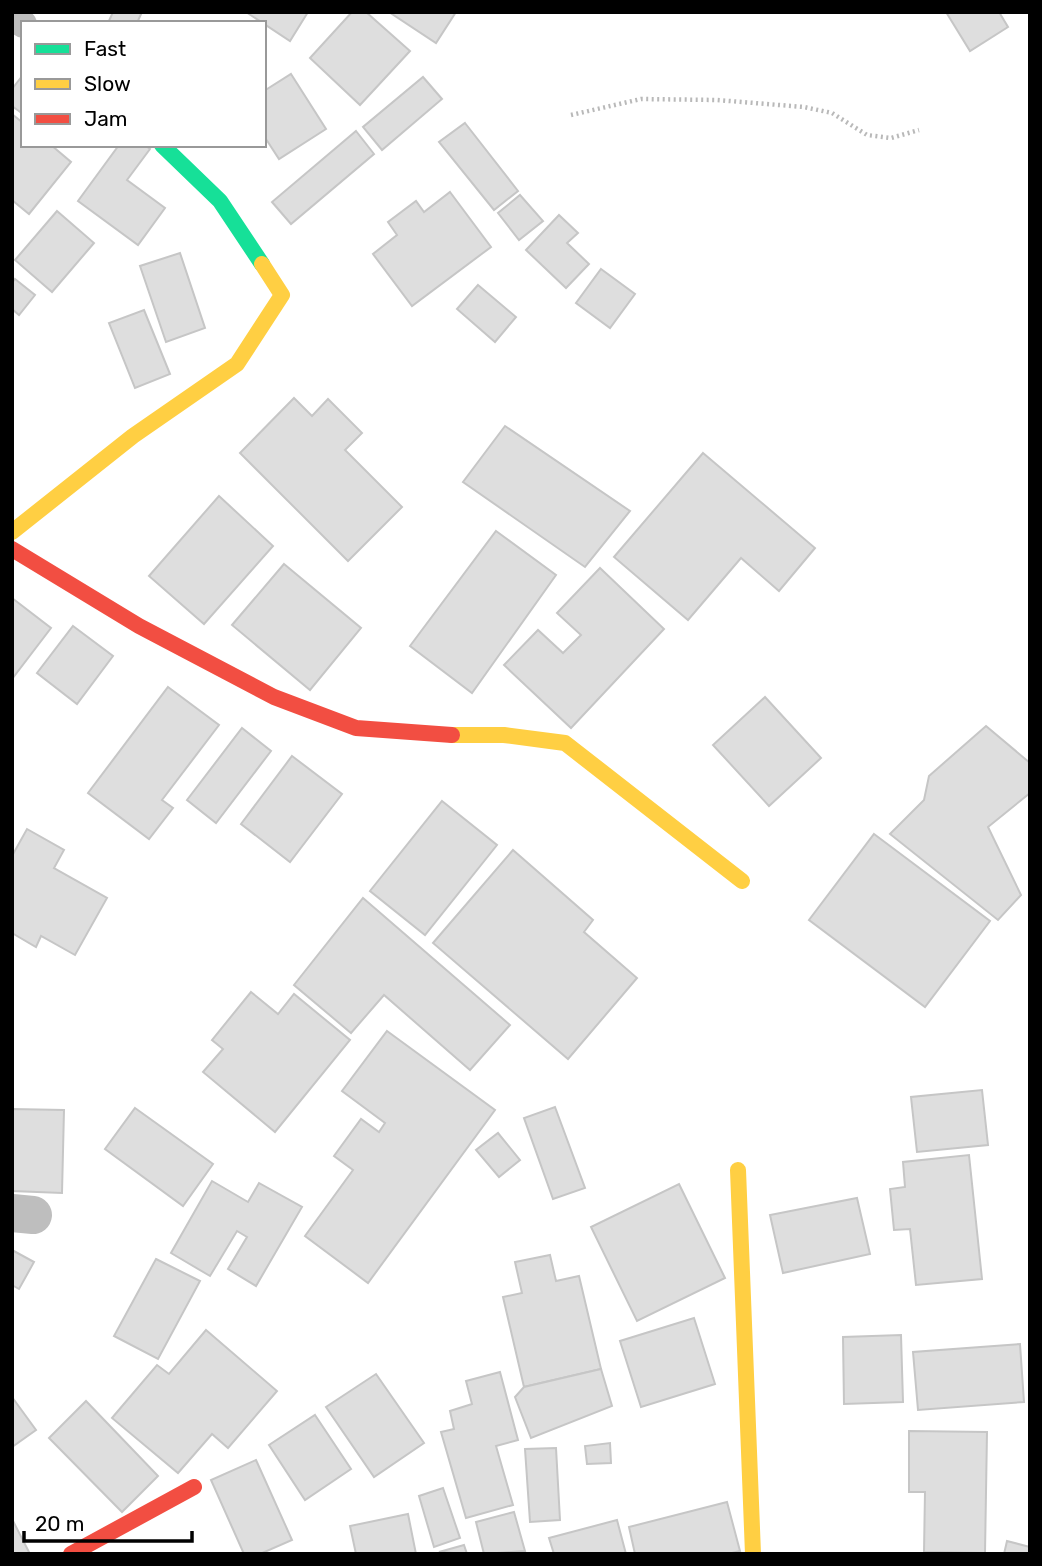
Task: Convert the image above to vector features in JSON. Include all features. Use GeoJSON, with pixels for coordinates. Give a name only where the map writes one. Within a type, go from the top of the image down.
{"type":"FeatureCollection","features":[{"type":"Feature","properties":{"kind":"street"},"geometry":{"type":"LineString","coordinates":[[12,532],[133,436],[237,364],[282,295],[220,201],[164,147]]}},
{"type":"Feature","properties":{"kind":"street"},"geometry":{"type":"LineString","coordinates":[[12,549],[139,626],[274,696],[356,728],[441,735],[504,735],[565,743],[742,881]]}},
{"type":"Feature","properties":{"kind":"street"},"geometry":{"type":"LineString","coordinates":[[738,1170],[754,1525],[753,1554]]}},
{"type":"Feature","properties":{"kind":"street"},"geometry":{"type":"LineString","coordinates":[[71,1554],[194,1487]]}},
{"type":"Feature","properties":{"kind":"path"},"geometry":{"type":"LineString","coordinates":[[571,116],[641,99],[717,100],[804,107],[832,113],[867,135],[891,138],[919,130]]}},
{"type":"Feature","properties":{"kind":"building"},"geometry":{"type":"Polygon","coordinates":[[[113,12],[142,12],[138,21],[109,21],[113,12]]]}},
{"type":"Feature","properties":{"kind":"building"},"geometry":{"type":"Polygon","coordinates":[[[246,12],[308,12],[290,41],[266,25],[266,21],[260,21],[246,12]]]}},
{"type":"Feature","properties":{"kind":"building"},"geometry":{"type":"Polygon","coordinates":[[[352,12],[366,12],[410,51],[360,105],[310,58],[352,12]]]}},
{"type":"Feature","properties":{"kind":"building"},"geometry":{"type":"Polygon","coordinates":[[[389,12],[456,12],[436,43],[389,12]]]}},
{"type":"Feature","properties":{"kind":"building"},"geometry":{"type":"Polygon","coordinates":[[[946,12],[999,12],[1008,27],[970,51],[946,12]]]}},
{"type":"Feature","properties":{"kind":"building"},"geometry":{"type":"Polygon","coordinates":[[[291,74],[326,129],[279,159],[266,139],[266,90],[291,74]]]}},
{"type":"Feature","properties":{"kind":"building"},"geometry":{"type":"Polygon","coordinates":[[[423,77],[442,99],[382,150],[363,127],[423,77]]]}},
{"type":"Feature","properties":{"kind":"building"},"geometry":{"type":"Polygon","coordinates":[[[21,78],[21,113],[12,106],[12,89],[21,78]]]}},
{"type":"Feature","properties":{"kind":"building"},"geometry":{"type":"Polygon","coordinates":[[[12,114],[21,121],[21,147],[53,147],[71,162],[29,214],[12,200],[12,114]]]}},
{"type":"Feature","properties":{"kind":"building"},"geometry":{"type":"Polygon","coordinates":[[[465,123],[518,191],[494,210],[439,142],[465,123]]]}},
{"type":"Feature","properties":{"kind":"building"},"geometry":{"type":"Polygon","coordinates":[[[356,131],[374,154],[291,224],[272,202],[356,131]]]}},
{"type":"Feature","properties":{"kind":"building"},"geometry":{"type":"Polygon","coordinates":[[[118,147],[150,149],[127,180],[165,208],[138,245],[78,201],[118,147]]]}},
{"type":"Feature","properties":{"kind":"building"},"geometry":{"type":"Polygon","coordinates":[[[450,192],[491,247],[412,306],[373,254],[397,235],[388,222],[416,201],[424,212],[450,192]]]}},
{"type":"Feature","properties":{"kind":"building"},"geometry":{"type":"Polygon","coordinates":[[[520,195],[543,221],[519,240],[498,213],[520,195]]]}},
{"type":"Feature","properties":{"kind":"building"},"geometry":{"type":"Polygon","coordinates":[[[57,211],[94,243],[52,292],[15,260],[57,211]]]}},
{"type":"Feature","properties":{"kind":"building"},"geometry":{"type":"Polygon","coordinates":[[[559,215],[578,233],[567,243],[589,264],[566,288],[526,250],[559,215]]]}},
{"type":"Feature","properties":{"kind":"building"},"geometry":{"type":"Polygon","coordinates":[[[180,253],[205,328],[166,342],[140,266],[180,253]]]}},
{"type":"Feature","properties":{"kind":"building"},"geometry":{"type":"Polygon","coordinates":[[[601,269],[635,294],[610,328],[576,303],[601,269]]]}},
{"type":"Feature","properties":{"kind":"building"},"geometry":{"type":"Polygon","coordinates":[[[15,279],[35,295],[19,315],[12,309],[12,283],[15,279]]]}},
{"type":"Feature","properties":{"kind":"building"},"geometry":{"type":"Polygon","coordinates":[[[478,285],[516,317],[495,342],[457,309],[478,285]]]}},
{"type":"Feature","properties":{"kind":"building"},"geometry":{"type":"Polygon","coordinates":[[[144,310],[170,374],[135,388],[109,323],[144,310]]]}},
{"type":"Feature","properties":{"kind":"building"},"geometry":{"type":"Polygon","coordinates":[[[294,398],[312,416],[328,399],[362,433],[345,450],[402,507],[348,561],[240,453],[294,398]]]}},
{"type":"Feature","properties":{"kind":"building"},"geometry":{"type":"Polygon","coordinates":[[[505,426],[630,511],[585,567],[463,482],[505,426]]]}},
{"type":"Feature","properties":{"kind":"building"},"geometry":{"type":"Polygon","coordinates":[[[703,453],[815,548],[779,591],[741,558],[688,620],[614,557],[703,453]]]}},
{"type":"Feature","properties":{"kind":"building"},"geometry":{"type":"Polygon","coordinates":[[[219,496],[273,546],[204,624],[149,576],[219,496]]]}},
{"type":"Feature","properties":{"kind":"building"},"geometry":{"type":"Polygon","coordinates":[[[496,531],[556,575],[472,693],[410,646],[496,531]]]}},
{"type":"Feature","properties":{"kind":"building"},"geometry":{"type":"Polygon","coordinates":[[[284,564],[361,628],[310,690],[232,625],[284,564]]]}},
{"type":"Feature","properties":{"kind":"building"},"geometry":{"type":"Polygon","coordinates":[[[600,568],[664,629],[571,728],[504,665],[538,630],[563,653],[581,635],[557,613],[600,568]]]}},
{"type":"Feature","properties":{"kind":"building"},"geometry":{"type":"Polygon","coordinates":[[[12,598],[51,628],[12,679],[12,598]]]}},
{"type":"Feature","properties":{"kind":"building"},"geometry":{"type":"Polygon","coordinates":[[[73,626],[113,656],[77,704],[37,673],[73,626]]]}},
{"type":"Feature","properties":{"kind":"building"},"geometry":{"type":"Polygon","coordinates":[[[168,687],[219,725],[162,800],[173,808],[149,839],[88,793],[168,687]]]}},
{"type":"Feature","properties":{"kind":"building"},"geometry":{"type":"Polygon","coordinates":[[[765,697],[821,758],[769,806],[713,745],[765,697]]]}},
{"type":"Feature","properties":{"kind":"building"},"geometry":{"type":"Polygon","coordinates":[[[986,726],[1030,763],[1030,793],[988,827],[1021,895],[998,920],[890,834],[924,800],[929,776],[986,726]]]}},
{"type":"Feature","properties":{"kind":"building"},"geometry":{"type":"Polygon","coordinates":[[[242,728],[271,751],[216,823],[187,800],[242,728]]]}},
{"type":"Feature","properties":{"kind":"building"},"geometry":{"type":"Polygon","coordinates":[[[292,756],[342,794],[290,862],[241,824],[292,756]]]}},
{"type":"Feature","properties":{"kind":"building"},"geometry":{"type":"Polygon","coordinates":[[[442,801],[497,845],[425,935],[370,891],[442,801]]]}},
{"type":"Feature","properties":{"kind":"building"},"geometry":{"type":"Polygon","coordinates":[[[27,829],[64,850],[54,868],[107,898],[75,955],[41,936],[36,947],[12,933],[12,856],[27,829]]]}},
{"type":"Feature","properties":{"kind":"building"},"geometry":{"type":"Polygon","coordinates":[[[874,834],[990,921],[925,1007],[809,920],[874,834]]]}},
{"type":"Feature","properties":{"kind":"building"},"geometry":{"type":"Polygon","coordinates":[[[513,850],[593,920],[584,932],[637,978],[568,1059],[433,943],[513,850]]]}},
{"type":"Feature","properties":{"kind":"building"},"geometry":{"type":"Polygon","coordinates":[[[363,898],[510,1025],[470,1070],[384,995],[351,1033],[294,985],[363,898]]]}},
{"type":"Feature","properties":{"kind":"building"},"geometry":{"type":"Polygon","coordinates":[[[251,992],[278,1014],[294,994],[350,1040],[275,1132],[203,1072],[223,1049],[212,1040],[251,992]]]}},
{"type":"Feature","properties":{"kind":"building"},"geometry":{"type":"Polygon","coordinates":[[[387,1031],[495,1110],[368,1283],[305,1236],[353,1170],[334,1156],[361,1119],[379,1132],[385,1123],[342,1091],[387,1031]]]}},
{"type":"Feature","properties":{"kind":"building"},"geometry":{"type":"Polygon","coordinates":[[[982,1090],[988,1145],[917,1152],[911,1097],[982,1090]]]}},
{"type":"Feature","properties":{"kind":"building"},"geometry":{"type":"Polygon","coordinates":[[[555,1107],[585,1188],[553,1199],[524,1118],[555,1107]]]}},
{"type":"Feature","properties":{"kind":"building"},"geometry":{"type":"Polygon","coordinates":[[[135,1108],[213,1164],[183,1206],[105,1149],[135,1108]]]}},
{"type":"Feature","properties":{"kind":"building"},"geometry":{"type":"Polygon","coordinates":[[[12,1109],[64,1110],[62,1193],[12,1191],[12,1109]]]}},
{"type":"Feature","properties":{"kind":"building"},"geometry":{"type":"Polygon","coordinates":[[[498,1133],[520,1160],[499,1177],[476,1150],[498,1133]]]}},
{"type":"Feature","properties":{"kind":"building"},"geometry":{"type":"Polygon","coordinates":[[[969,1155],[982,1279],[916,1285],[910,1229],[894,1230],[890,1189],[905,1187],[903,1162],[969,1155]]]}},
{"type":"Feature","properties":{"kind":"building"},"geometry":{"type":"Polygon","coordinates":[[[212,1181],[248,1202],[259,1183],[302,1207],[256,1286],[228,1269],[247,1237],[237,1231],[210,1276],[171,1253],[212,1181]]]}},
{"type":"Feature","properties":{"kind":"building"},"geometry":{"type":"Polygon","coordinates":[[[679,1184],[725,1278],[637,1321],[591,1227],[679,1184]]]}},
{"type":"Feature","properties":{"kind":"building"},"geometry":{"type":"Polygon","coordinates":[[[857,1198],[870,1254],[783,1273],[770,1215],[857,1198]]]}},
{"type":"Feature","properties":{"kind":"building"},"geometry":{"type":"Polygon","coordinates":[[[12,1250],[34,1262],[19,1289],[12,1285],[12,1250]]]}},
{"type":"Feature","properties":{"kind":"building"},"geometry":{"type":"Polygon","coordinates":[[[550,1255],[556,1281],[579,1276],[601,1369],[524,1387],[503,1297],[522,1293],[515,1262],[550,1255]]]}},
{"type":"Feature","properties":{"kind":"building"},"geometry":{"type":"Polygon","coordinates":[[[156,1259],[200,1281],[158,1359],[114,1336],[156,1259]]]}},
{"type":"Feature","properties":{"kind":"building"},"geometry":{"type":"Polygon","coordinates":[[[694,1318],[715,1384],[641,1407],[620,1341],[694,1318]]]}},
{"type":"Feature","properties":{"kind":"building"},"geometry":{"type":"Polygon","coordinates":[[[206,1330],[277,1391],[228,1448],[212,1434],[178,1473],[112,1418],[157,1365],[169,1374],[206,1330]]]}},
{"type":"Feature","properties":{"kind":"building"},"geometry":{"type":"Polygon","coordinates":[[[901,1335],[903,1402],[844,1404],[843,1337],[901,1335]]]}},
{"type":"Feature","properties":{"kind":"building"},"geometry":{"type":"Polygon","coordinates":[[[1020,1344],[1024,1402],[918,1410],[913,1352],[1020,1344]]]}},
{"type":"Feature","properties":{"kind":"building"},"geometry":{"type":"Polygon","coordinates":[[[601,1369],[612,1406],[531,1438],[515,1397],[524,1387],[601,1369]]]}},
{"type":"Feature","properties":{"kind":"building"},"geometry":{"type":"Polygon","coordinates":[[[500,1372],[518,1440],[496,1446],[513,1505],[466,1518],[441,1432],[454,1429],[450,1411],[472,1404],[466,1381],[500,1372]]]}},
{"type":"Feature","properties":{"kind":"building"},"geometry":{"type":"Polygon","coordinates":[[[376,1374],[424,1443],[374,1477],[326,1407],[376,1374]]]}},
{"type":"Feature","properties":{"kind":"building"},"geometry":{"type":"Polygon","coordinates":[[[12,1397],[36,1430],[12,1447],[12,1397]]]}},
{"type":"Feature","properties":{"kind":"building"},"geometry":{"type":"Polygon","coordinates":[[[86,1401],[158,1476],[122,1512],[49,1438],[86,1401]]]}},
{"type":"Feature","properties":{"kind":"building"},"geometry":{"type":"Polygon","coordinates":[[[315,1415],[351,1469],[305,1500],[269,1445],[315,1415]]]}},
{"type":"Feature","properties":{"kind":"building"},"geometry":{"type":"Polygon","coordinates":[[[909,1431],[987,1432],[985,1553],[924,1552],[925,1492],[909,1492],[909,1431]]]}},
{"type":"Feature","properties":{"kind":"building"},"geometry":{"type":"Polygon","coordinates":[[[610,1443],[611,1463],[587,1464],[585,1446],[610,1443]]]}},
{"type":"Feature","properties":{"kind":"building"},"geometry":{"type":"Polygon","coordinates":[[[556,1448],[560,1520],[530,1522],[525,1449],[556,1448]]]}},
{"type":"Feature","properties":{"kind":"building"},"geometry":{"type":"Polygon","coordinates":[[[256,1460],[292,1540],[260,1554],[244,1554],[211,1480],[256,1460]]]}},
{"type":"Feature","properties":{"kind":"building"},"geometry":{"type":"Polygon","coordinates":[[[443,1488],[460,1538],[434,1547],[419,1496],[443,1488]]]}},
{"type":"Feature","properties":{"kind":"building"},"geometry":{"type":"Polygon","coordinates":[[[727,1502],[740,1551],[728,1554],[635,1554],[629,1527],[727,1502]]]}},
{"type":"Feature","properties":{"kind":"building"},"geometry":{"type":"Polygon","coordinates":[[[514,1512],[525,1551],[484,1554],[476,1522],[514,1512]]]}},
{"type":"Feature","properties":{"kind":"building"},"geometry":{"type":"Polygon","coordinates":[[[408,1514],[416,1554],[356,1554],[350,1526],[408,1514]]]}},
{"type":"Feature","properties":{"kind":"building"},"geometry":{"type":"Polygon","coordinates":[[[12,1519],[30,1554],[12,1554],[12,1519]]]}},
{"type":"Feature","properties":{"kind":"building"},"geometry":{"type":"Polygon","coordinates":[[[617,1520],[626,1554],[554,1554],[549,1538],[617,1520]]]}},
{"type":"Feature","properties":{"kind":"building"},"geometry":{"type":"Polygon","coordinates":[[[1007,1541],[1030,1547],[1030,1554],[1004,1554],[1007,1541]]]}},
{"type":"Feature","properties":{"kind":"building"},"geometry":{"type":"Polygon","coordinates":[[[464,1545],[467,1554],[439,1552],[464,1545]]]}},
{"type":"Feature","properties":{"kind":"traffic: fast"},"geometry":{"type":"LineString","coordinates":[[164,147],[220,201],[262,264]]}},
{"type":"Feature","properties":{"kind":"traffic: slow"},"geometry":{"type":"LineString","coordinates":[[12,532],[133,436],[237,364],[282,295],[262,264]]}},
{"type":"Feature","properties":{"kind":"traffic: slow"},"geometry":{"type":"LineString","coordinates":[[452,735],[504,735],[565,743],[742,881]]}},
{"type":"Feature","properties":{"kind":"traffic: slow"},"geometry":{"type":"LineString","coordinates":[[738,1170],[753,1554]]}},
{"type":"Feature","properties":{"kind":"traffic: jam"},"geometry":{"type":"LineString","coordinates":[[12,549],[139,626],[274,697],[356,728],[452,735]]}},
{"type":"Feature","properties":{"kind":"traffic: jam"},"geometry":{"type":"LineString","coordinates":[[71,1554],[194,1487]]}}]}
